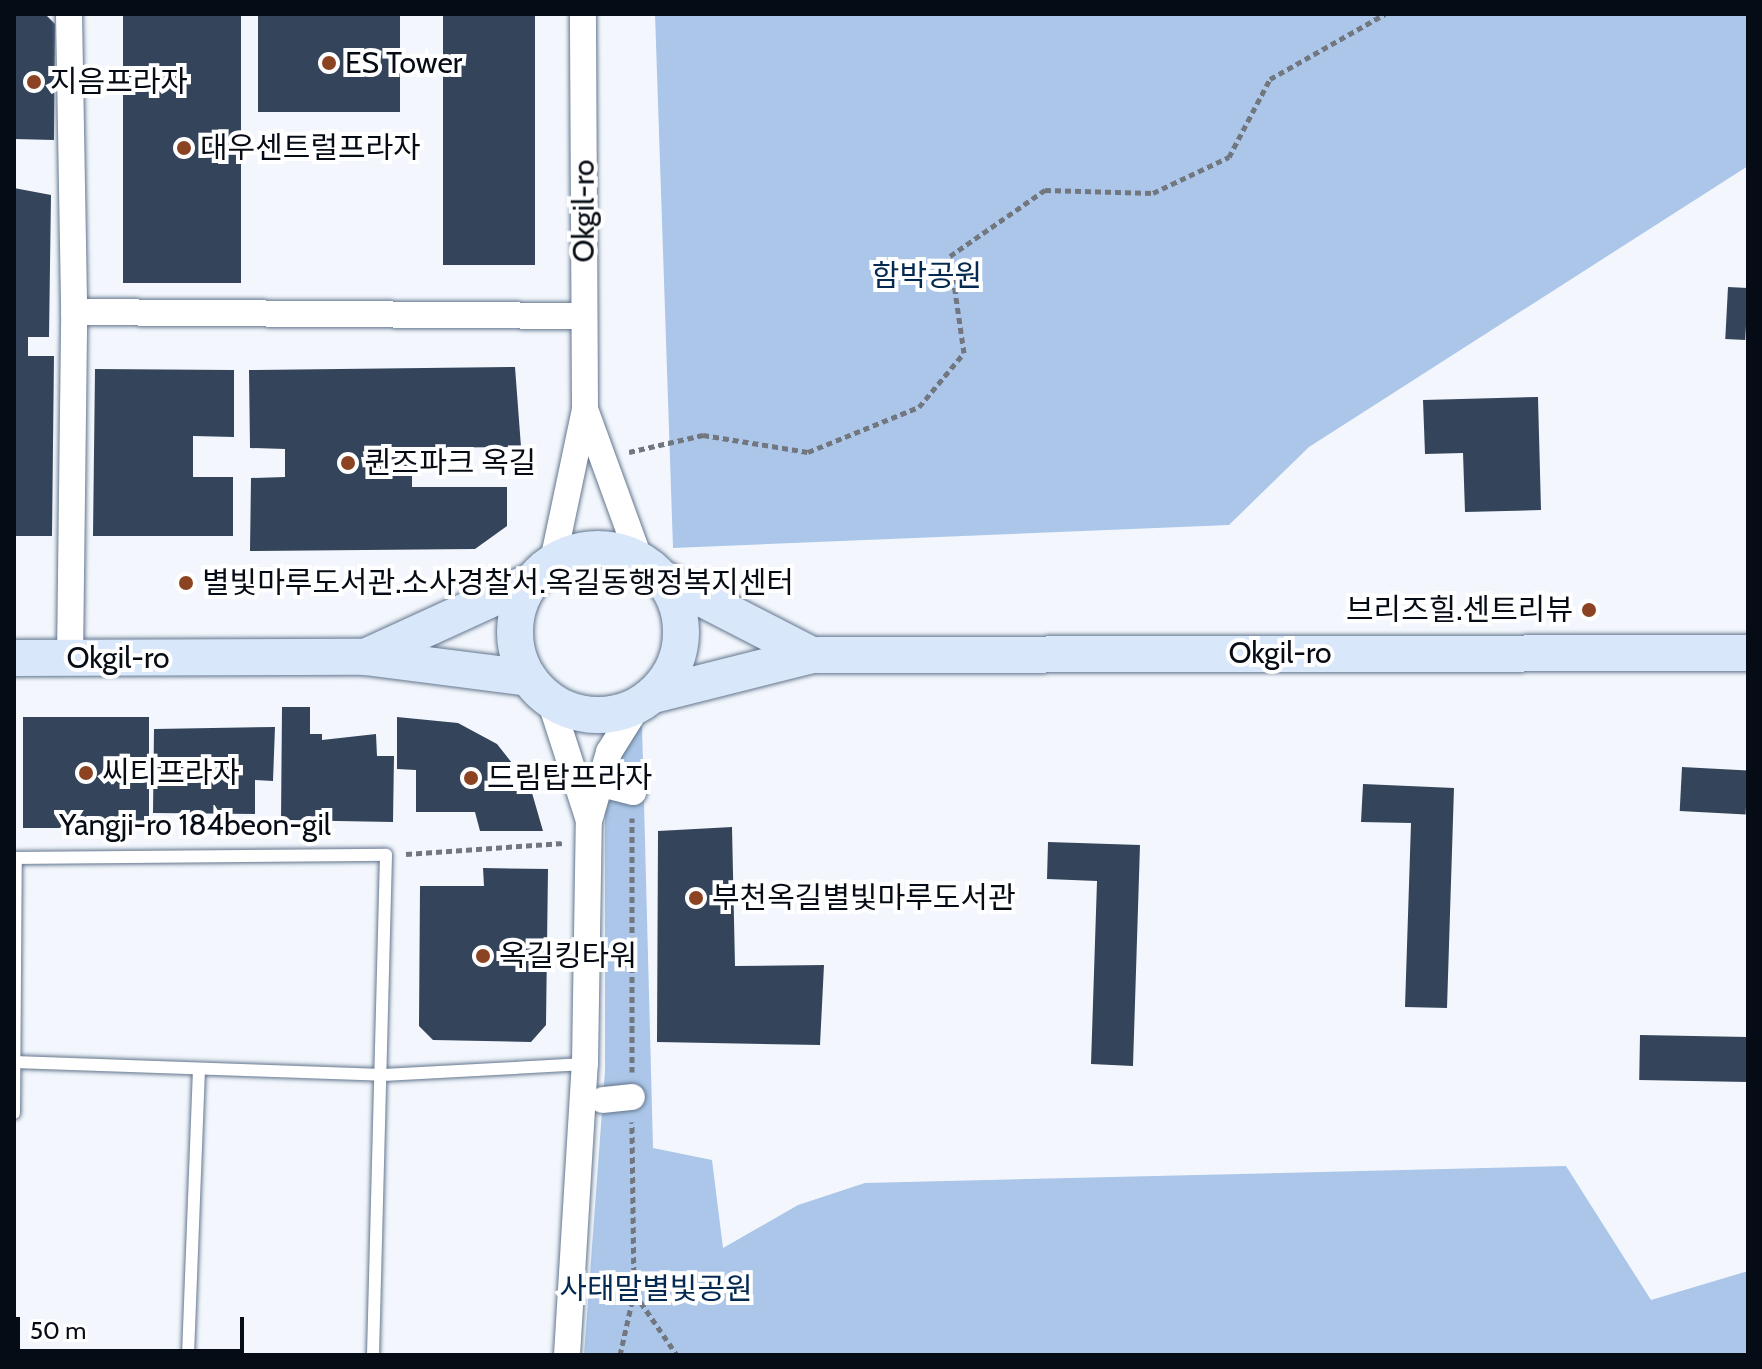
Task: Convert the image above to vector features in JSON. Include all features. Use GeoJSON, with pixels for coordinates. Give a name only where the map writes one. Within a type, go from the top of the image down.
{"type":"FeatureCollection","features":[{"type":"Feature","properties":{"kind":"street"},"geometry":{"type":"LineString","coordinates":[[69,14],[74,312],[70,658]]}},
{"type":"Feature","properties":{"kind":"street","name":"Okgil-ro"},"geometry":{"type":"LineString","coordinates":[[583,14],[585,409]]}},
{"type":"Feature","properties":{"kind":"street"},"geometry":{"type":"LineString","coordinates":[[74,312],[584,316]]}},
{"type":"Feature","properties":{"kind":"street"},"geometry":{"type":"LineString","coordinates":[[567,1355],[585,1064],[588,831],[609,752],[646,700],[670,675],[680,637],[674,599],[650,568],[585,409]]}},
{"type":"Feature","properties":{"kind":"street"},"geometry":{"type":"LineString","coordinates":[[585,409],[543,570],[517,611],[516,646],[539,689],[588,831]]}},
{"type":"Feature","properties":{"kind":"street"},"geometry":{"type":"LineString","coordinates":[[543,570],[597,550],[650,568]]}},
{"type":"Feature","properties":{"kind":"street","name":"Okgil-ro"},"geometry":{"type":"LineString","coordinates":[[650,568],[812,655]]}},
{"type":"Feature","properties":{"kind":"street","name":"Okgil-ro"},"geometry":{"type":"LineString","coordinates":[[365,657],[543,570]]}},
{"type":"Feature","properties":{"kind":"street","name":"Okgil-ro"},"geometry":{"type":"LineString","coordinates":[[646,700],[812,655],[1748,653]]}},
{"type":"Feature","properties":{"kind":"street","name":"Okgil-ro"},"geometry":{"type":"LineString","coordinates":[[14,658],[365,657],[539,689]]}},
{"type":"Feature","properties":{"kind":"street"},"geometry":{"type":"LineString","coordinates":[[539,689],[593,715],[646,700]]}},
{"type":"Feature","properties":{"kind":"street"},"geometry":{"type":"LineString","coordinates":[[603,1100],[632,1097]]}},
{"type":"Feature","properties":{"kind":"lane","name":"Yangji-ro 184beon-gil"},"geometry":{"type":"LineString","coordinates":[[14,1113],[16,858],[386,855]]}},
{"type":"Feature","properties":{"kind":"lane"},"geometry":{"type":"LineString","coordinates":[[373,1355],[383,1075],[386,855]]}},
{"type":"Feature","properties":{"kind":"lane"},"geometry":{"type":"LineString","coordinates":[[15,1062],[383,1075],[585,1064]]}},
{"type":"Feature","properties":{"kind":"lane"},"geometry":{"type":"LineString","coordinates":[[188,1355],[199,1069]]}},
{"type":"Feature","properties":{"kind":"path"},"geometry":{"type":"LineString","coordinates":[[603,458],[703,435],[808,452],[919,407],[964,353],[950,256],[1045,190],[1153,193],[1229,157],[1270,79],[1385,14]]}},
{"type":"Feature","properties":{"kind":"path"},"geometry":{"type":"LineString","coordinates":[[620,1355],[634,1293],[632,1097],[621,789]]}},
{"type":"Feature","properties":{"kind":"path"},"geometry":{"type":"LineString","coordinates":[[386,855],[588,831]]}},
{"type":"Feature","properties":{"kind":"path"},"geometry":{"type":"LineString","coordinates":[[634,1293],[677,1355]]}},
{"type":"Feature","properties":{"kind":"green space","name":"함박공원"},"geometry":{"type":"Polygon","coordinates":[[[655,14],[1748,14],[1748,166],[1309,447],[1229,525],[673,548],[655,14]]]}},
{"type":"Feature","properties":{"kind":"green space","name":"사태말별빛공원"},"geometry":{"type":"Polygon","coordinates":[[[642,725],[653,1148],[712,1160],[723,1248],[798,1205],[865,1183],[1566,1166],[1651,1300],[1748,1271],[1748,1355],[584,1355],[605,1071],[605,807],[615,757],[642,725]]]}},
{"type":"Feature","properties":{"kind":"building","name":"지음프라자"},"geometry":{"type":"Polygon","coordinates":[[[14,14],[45,14],[55,24],[54,140],[14,139],[14,14]]]}},
{"type":"Feature","properties":{"kind":"building","name":"대우센트럴프라자"},"geometry":{"type":"Polygon","coordinates":[[[123,14],[241,14],[241,283],[123,283],[123,14]]]}},
{"type":"Feature","properties":{"kind":"building","name":"ES Tower"},"geometry":{"type":"Polygon","coordinates":[[[258,14],[400,14],[400,112],[258,112],[258,14]]]}},
{"type":"Feature","properties":{"kind":"building"},"geometry":{"type":"Polygon","coordinates":[[[443,14],[535,14],[535,265],[443,265],[443,14]]]}},
{"type":"Feature","properties":{"kind":"building"},"geometry":{"type":"Polygon","coordinates":[[[14,188],[51,195],[49,337],[28,337],[28,356],[54,356],[52,536],[14,536],[14,188]]]}},
{"type":"Feature","properties":{"kind":"building"},"geometry":{"type":"Polygon","coordinates":[[[1728,287],[1748,288],[1745,340],[1725,339],[1728,287]]]}},
{"type":"Feature","properties":{"kind":"building","name":"퀸즈파크 옥길"},"geometry":{"type":"Polygon","coordinates":[[[515,367],[521,447],[412,448],[412,487],[507,487],[507,526],[475,549],[250,551],[251,478],[285,477],[285,449],[250,448],[249,370],[515,367]]]}},
{"type":"Feature","properties":{"kind":"building"},"geometry":{"type":"Polygon","coordinates":[[[95,369],[234,370],[234,437],[193,436],[193,477],[233,477],[233,536],[93,536],[95,369]]]}},
{"type":"Feature","properties":{"kind":"building"},"geometry":{"type":"Polygon","coordinates":[[[1538,397],[1541,510],[1465,512],[1463,453],[1425,454],[1423,400],[1538,397]]]}},
{"type":"Feature","properties":{"kind":"building"},"geometry":{"type":"Polygon","coordinates":[[[282,707],[310,707],[310,734],[322,734],[322,740],[376,734],[377,756],[394,756],[393,822],[281,820],[282,707]]]}},
{"type":"Feature","properties":{"kind":"building","name":"씨티프라자"},"geometry":{"type":"Polygon","coordinates":[[[23,717],[149,717],[149,828],[23,828],[23,717]]]}},
{"type":"Feature","properties":{"kind":"building","name":"드림탑프라자"},"geometry":{"type":"Polygon","coordinates":[[[397,717],[458,723],[497,744],[530,786],[543,831],[480,831],[475,812],[416,812],[416,770],[397,769],[397,717]]]}},
{"type":"Feature","properties":{"kind":"building"},"geometry":{"type":"Polygon","coordinates":[[[275,727],[273,781],[255,780],[255,814],[153,813],[154,729],[275,727]]]}},
{"type":"Feature","properties":{"kind":"building"},"geometry":{"type":"Polygon","coordinates":[[[1682,767],[1748,770],[1746,814],[1680,811],[1682,767]]]}},
{"type":"Feature","properties":{"kind":"building"},"geometry":{"type":"Polygon","coordinates":[[[1363,784],[1454,788],[1447,1008],[1405,1007],[1411,823],[1361,822],[1363,784]]]}},
{"type":"Feature","properties":{"kind":"building","name":"부천옥길별빛마루도서관"},"geometry":{"type":"Polygon","coordinates":[[[732,827],[735,966],[824,965],[820,1045],[657,1042],[658,831],[732,827]]]}},
{"type":"Feature","properties":{"kind":"building"},"geometry":{"type":"Polygon","coordinates":[[[1048,842],[1140,845],[1133,1066],[1091,1064],[1097,881],[1047,879],[1048,842]]]}},
{"type":"Feature","properties":{"kind":"building","name":"옥길킹타워"},"geometry":{"type":"Polygon","coordinates":[[[483,868],[548,869],[546,1025],[531,1042],[433,1040],[419,1026],[420,886],[484,886],[483,868]]]}},
{"type":"Feature","properties":{"kind":"building"},"geometry":{"type":"Polygon","coordinates":[[[1640,1035],[1748,1037],[1747,1082],[1639,1080],[1640,1035]]]}},
{"type":"Feature","properties":{"kind":"place","name":"ES Tower"},"geometry":{"type":"Point","coordinates":[329,63]}},
{"type":"Feature","properties":{"kind":"place","name":"지음프라자"},"geometry":{"type":"Point","coordinates":[34,82]}},
{"type":"Feature","properties":{"kind":"place","name":"대우센트럴프라자"},"geometry":{"type":"Point","coordinates":[184,148]}},
{"type":"Feature","properties":{"kind":"place","name":"퀸즈파크 옥길"},"geometry":{"type":"Point","coordinates":[348,463]}},
{"type":"Feature","properties":{"kind":"place","name":"별빛마루도서관.소사경찰서.옥길동행정복지센터"},"geometry":{"type":"Point","coordinates":[186,583]}},
{"type":"Feature","properties":{"kind":"place","name":"브리즈힐.센트리뷰"},"geometry":{"type":"Point","coordinates":[1589,610]}},
{"type":"Feature","properties":{"kind":"place","name":"씨티프라자"},"geometry":{"type":"Point","coordinates":[86,773]}},
{"type":"Feature","properties":{"kind":"place","name":"드림탑프라자"},"geometry":{"type":"Point","coordinates":[471,778]}},
{"type":"Feature","properties":{"kind":"place","name":"부천옥길별빛마루도서관"},"geometry":{"type":"Point","coordinates":[696,898]}},
{"type":"Feature","properties":{"kind":"place","name":"옥길킹타워"},"geometry":{"type":"Point","coordinates":[483,956]}}]}
